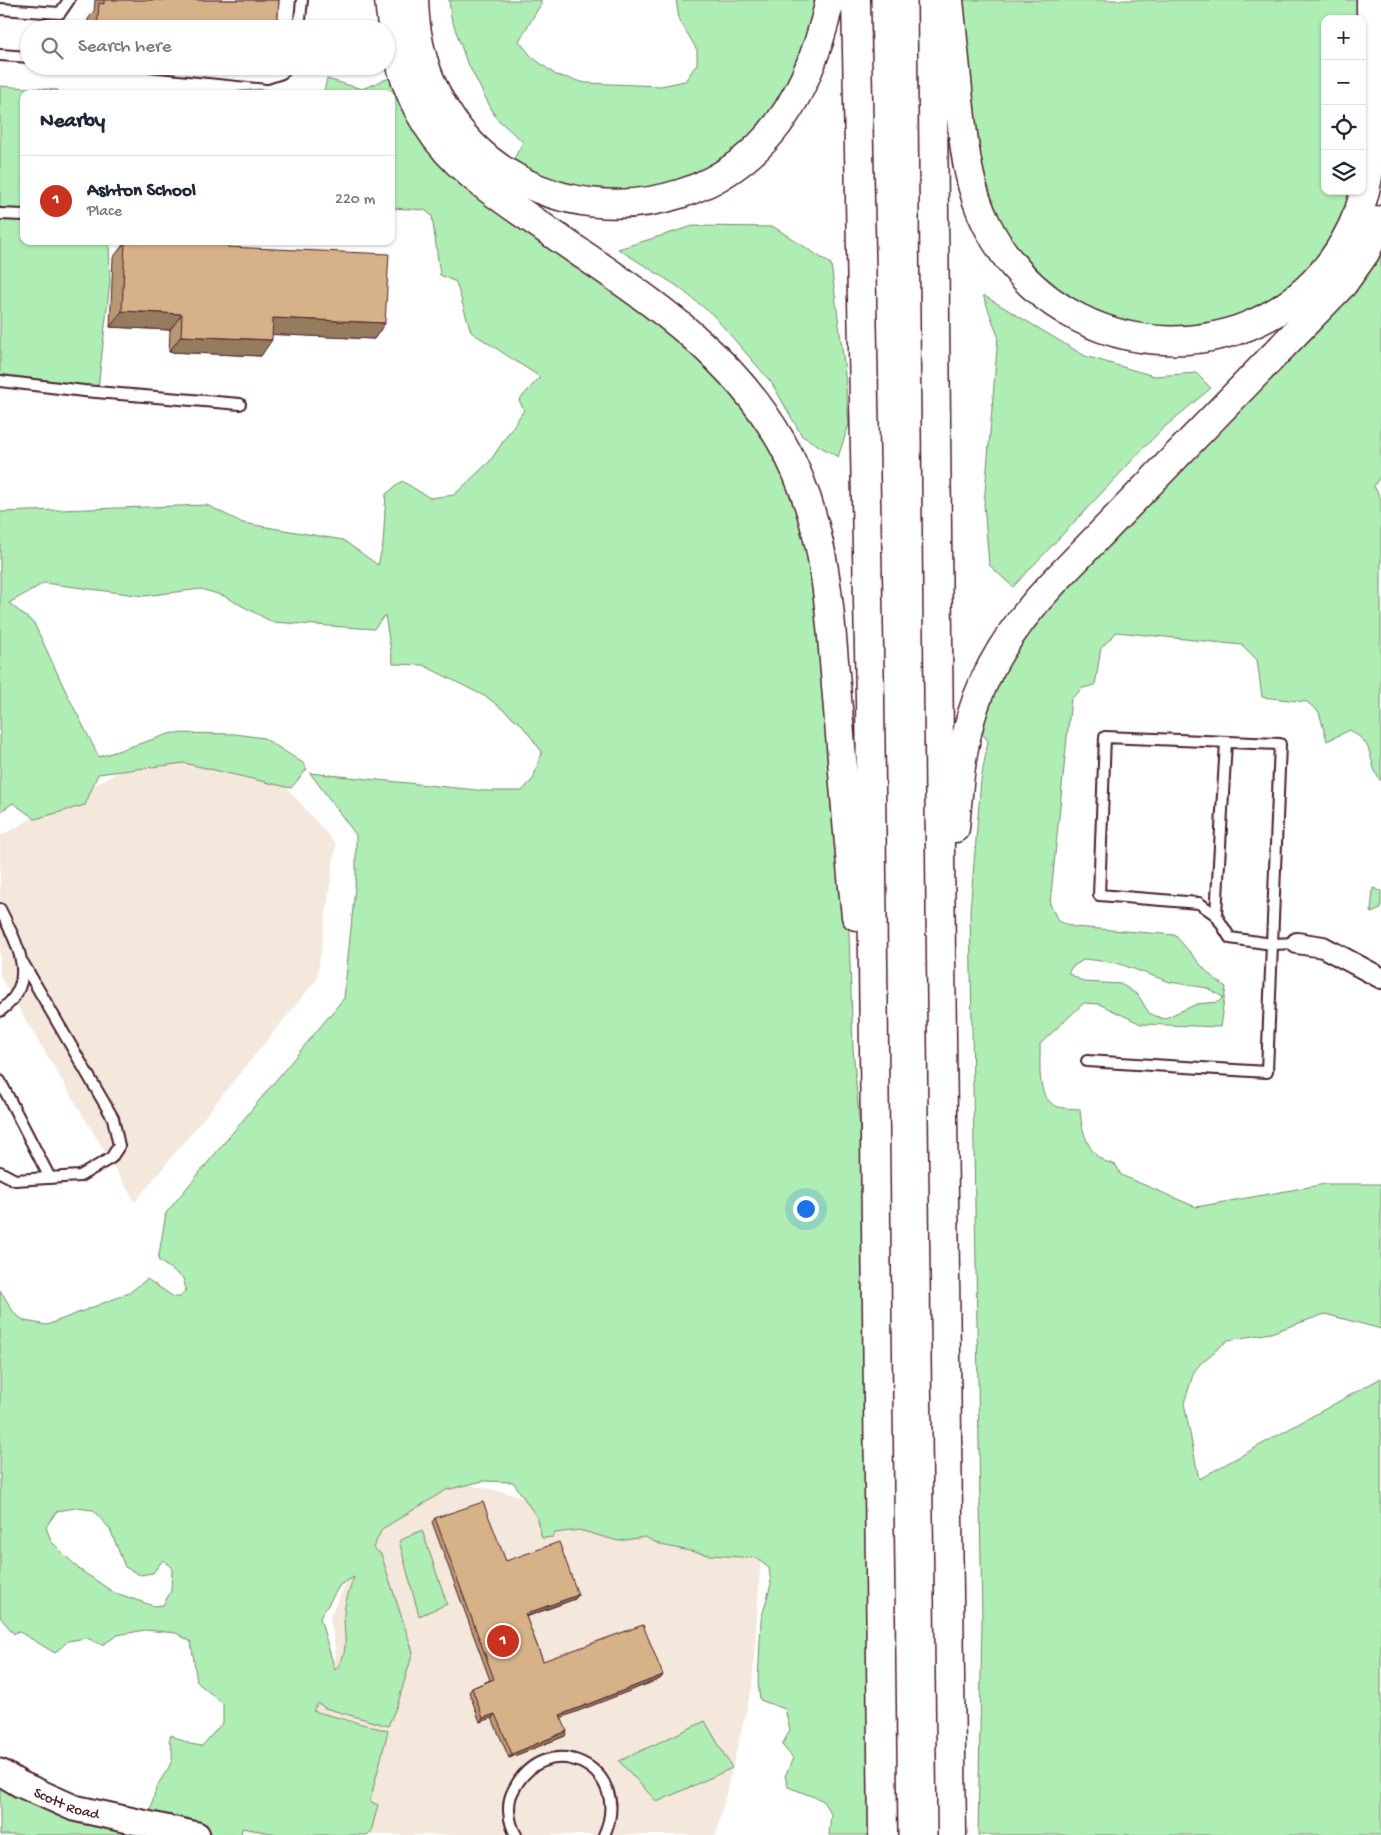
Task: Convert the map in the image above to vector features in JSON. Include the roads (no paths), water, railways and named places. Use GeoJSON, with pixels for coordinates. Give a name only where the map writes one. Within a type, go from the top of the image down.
{"type":"FeatureCollection","features":[{"type":"Feature","properties":{"kind":"highway"},"geometry":{"type":"LineString","coordinates":[[389,0],[392,20]]}},
{"type":"Feature","properties":{"kind":"highway"},"geometry":{"type":"LineString","coordinates":[[414,0],[417,40],[429,80],[446,113],[472,144],[502,169],[524,182],[545,191],[586,202],[626,204],[672,198],[703,186],[733,168],[758,147],[779,123],[804,80],[816,49],[830,0]]}},
{"type":"Feature","properties":{"kind":"highway"},"geometry":{"type":"LineString","coordinates":[[856,0],[868,572],[883,1835]]}},
{"type":"Feature","properties":{"kind":"highway"},"geometry":{"type":"LineString","coordinates":[[932,0],[952,1835]]}},
{"type":"Feature","properties":{"kind":"highway"},"geometry":{"type":"LineString","coordinates":[[949,0],[967,167],[980,210],[1001,250],[1034,288],[1072,315],[1105,330],[1125,335],[1168,340],[1210,336],[1248,325],[1265,317],[1298,296],[1312,284],[1344,242],[1365,194],[1371,160],[1371,0]]}},
{"type":"Feature","properties":{"kind":"highway"},"geometry":{"type":"LineString","coordinates":[[395,45],[408,89],[428,127],[454,159],[486,188],[665,313],[703,344],[748,391],[771,423],[794,467],[816,524],[825,573],[849,851],[873,1054]]}},
{"type":"Feature","properties":{"kind":"highway"},"geometry":{"type":"LineString","coordinates":[[941,958],[963,753],[977,699],[988,672],[1002,647],[1025,614],[1053,583],[1343,284],[1365,253],[1381,220]]}},
{"type":"Feature","properties":{"kind":"street"},"geometry":{"type":"LineString","coordinates":[[1297,943],[1323,947],[1381,978]]}},
{"type":"Feature","properties":{"kind":"street","name":"Scott Road"},"geometry":{"type":"LineString","coordinates":[[0,1772],[27,1788],[74,1808],[197,1835]]}},
{"type":"Feature","properties":{"kind":"lane"},"geometry":{"type":"LineString","coordinates":[[0,9],[60,13],[68,0]]}},
{"type":"Feature","properties":{"kind":"lane"},"geometry":{"type":"LineString","coordinates":[[300,20],[302,0]]}},
{"type":"Feature","properties":{"kind":"lane"},"geometry":{"type":"LineString","coordinates":[[0,54],[20,56]]}},
{"type":"Feature","properties":{"kind":"lane"},"geometry":{"type":"LineString","coordinates":[[238,75],[267,78],[276,75]]}},
{"type":"Feature","properties":{"kind":"lane"},"geometry":{"type":"LineString","coordinates":[[0,214],[20,215]]}},
{"type":"Feature","properties":{"kind":"lane"},"geometry":{"type":"LineString","coordinates":[[0,381],[84,391],[240,404]]}},
{"type":"Feature","properties":{"kind":"lane"},"geometry":{"type":"LineString","coordinates":[[1087,1061],[1267,1072],[1272,944],[1280,744],[1105,737],[1099,895],[1199,903],[1216,916],[1230,938],[1272,944],[1297,943]]}},
{"type":"Feature","properties":{"kind":"lane"},"geometry":{"type":"LineString","coordinates":[[1216,916],[1226,742]]}},
{"type":"Feature","properties":{"kind":"lane"},"geometry":{"type":"LineString","coordinates":[[0,909],[17,945],[23,963],[113,1118],[119,1146],[111,1158],[80,1176],[15,1180],[0,1172]]}},
{"type":"Feature","properties":{"kind":"lane"},"geometry":{"type":"LineString","coordinates":[[0,1011],[10,1003],[20,989],[23,963]]}},
{"type":"Feature","properties":{"kind":"lane"},"geometry":{"type":"LineString","coordinates":[[0,1081],[50,1178]]}},
{"type":"Feature","properties":{"kind":"lane"},"geometry":{"type":"LineString","coordinates":[[516,1835],[509,1812],[511,1795],[519,1779],[531,1767],[547,1759],[564,1758],[581,1762],[596,1772],[606,1786],[611,1803],[610,1819],[604,1835]]}},
{"type":"Feature","properties":{"kind":"place","name":"Ashton School"},"geometry":{"type":"Point","coordinates":[503,1641]}}]}
